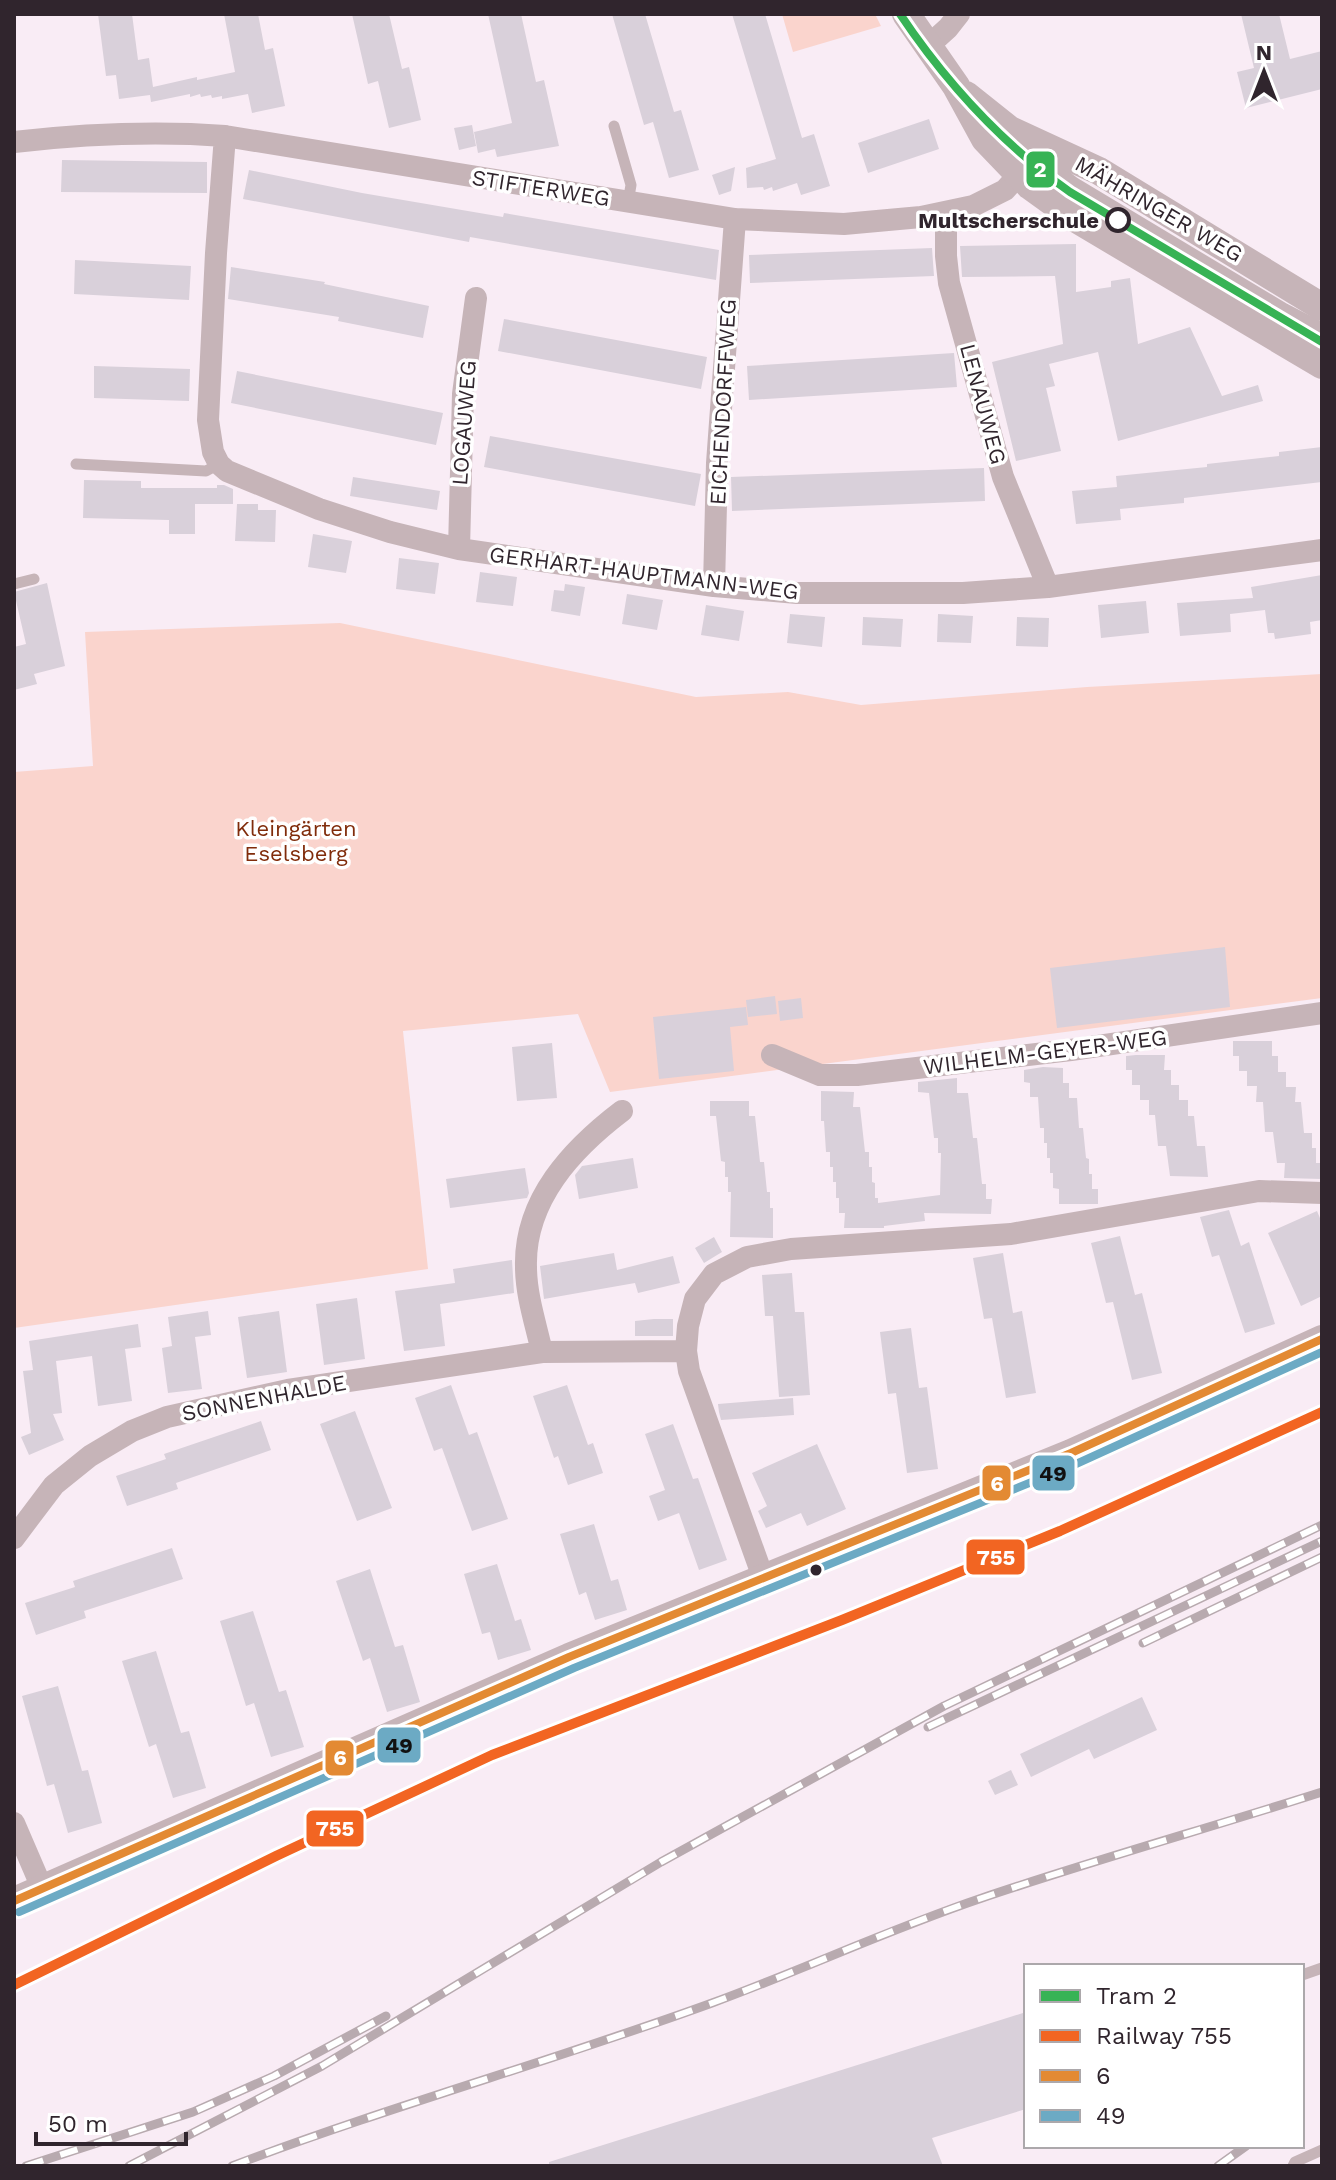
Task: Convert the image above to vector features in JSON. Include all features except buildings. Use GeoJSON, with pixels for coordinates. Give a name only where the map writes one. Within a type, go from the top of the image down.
{"type":"FeatureCollection","features":[{"type":"Feature","properties":{"kind":"street","name":"MÄHRINGER WEG"},"geometry":{"type":"LineString","coordinates":[[906,14],[960,94],[985,139],[1036,163],[1108,177],[1316,323]]}},
{"type":"Feature","properties":{"kind":"street"},"geometry":{"type":"LineString","coordinates":[[927,47],[959,14]]}},
{"type":"Feature","properties":{"kind":"street","name":"MÄHRINGER WEG"},"geometry":{"type":"LineString","coordinates":[[960,94],[1022,136],[1036,163],[1073,217],[1322,365]]}},
{"type":"Feature","properties":{"kind":"street","name":"STIFTERWEG"},"geometry":{"type":"LineString","coordinates":[[14,142],[80,135],[162,132],[225,136],[735,219],[844,224],[946,213],[973,206],[996,196],[1036,163]]}},
{"type":"Feature","properties":{"kind":"street"},"geometry":{"type":"LineString","coordinates":[[219,464],[213,452],[208,420],[225,136]]}},
{"type":"Feature","properties":{"kind":"street","name":"LENAUWEG"},"geometry":{"type":"LineString","coordinates":[[946,213],[949,283],[1003,477],[1048,587]]}},
{"type":"Feature","properties":{"kind":"street","name":"EICHENDORFFWEG"},"geometry":{"type":"LineString","coordinates":[[714,586],[717,463],[735,219]]}},
{"type":"Feature","properties":{"kind":"street","name":"LOGAUWEG"},"geometry":{"type":"LineString","coordinates":[[459,549],[463,394],[476,298]]}},
{"type":"Feature","properties":{"kind":"street","name":"GERHART-HAUPTMANN-WEG"},"geometry":{"type":"LineString","coordinates":[[219,464],[238,476],[319,509],[390,532],[459,549],[714,586],[797,593],[963,593],[1048,587],[1322,550]]}},
{"type":"Feature","properties":{"kind":"street","name":"WILHELM-GEYER-WEG"},"geometry":{"type":"LineString","coordinates":[[772,1055],[820,1075],[857,1075],[1085,1048],[1322,1013]]}},
{"type":"Feature","properties":{"kind":"street"},"geometry":{"type":"LineString","coordinates":[[542,1352],[526,1270],[526,1251],[540,1202],[552,1180],[570,1158],[598,1129],[622,1111]]}},
{"type":"Feature","properties":{"kind":"street"},"geometry":{"type":"LineString","coordinates":[[764,1580],[689,1371],[686,1351],[690,1311],[701,1288],[714,1274],[747,1257],[791,1249],[1011,1234],[1259,1191],[1322,1193]]}},
{"type":"Feature","properties":{"kind":"street"},"geometry":{"type":"LineString","coordinates":[[14,1901],[569,1657],[1071,1453],[1322,1339]]}},
{"type":"Feature","properties":{"kind":"street","name":"SONNENHALDE"},"geometry":{"type":"LineString","coordinates":[[17,1529],[54,1485],[90,1456],[132,1431],[167,1417],[288,1390],[542,1352],[686,1351]]}},
{"type":"Feature","properties":{"kind":"street"},"geometry":{"type":"LineString","coordinates":[[14,1823],[42,1888]]}},
{"type":"Feature","properties":{"kind":"lane"},"geometry":{"type":"LineString","coordinates":[[614,126],[631,185],[628,202]]}},
{"type":"Feature","properties":{"kind":"lane","name":"MÄHRINGER WEG"},"geometry":{"type":"LineString","coordinates":[[1316,323],[1322,348]]}},
{"type":"Feature","properties":{"kind":"lane"},"geometry":{"type":"LineString","coordinates":[[76,464],[206,471],[219,464]]}},
{"type":"Feature","properties":{"kind":"lane"},"geometry":{"type":"LineString","coordinates":[[14,584],[34,579]]}},
{"type":"Feature","properties":{"kind":"lane"},"geometry":{"type":"LineString","coordinates":[[1293,2166],[1295,2162],[1322,2150]]}},
{"type":"Feature","properties":{"kind":"green space"},"geometry":{"type":"Polygon","coordinates":[[[782,14],[875,14],[881,26],[793,52],[782,14]]]}},
{"type":"Feature","properties":{"kind":"green space","name":"Kleingärten Eselsberg"},"geometry":{"type":"Polygon","coordinates":[[[340,623],[696,697],[788,692],[861,705],[1087,687],[1322,674],[1322,998],[610,1092],[578,1014],[403,1031],[428,1269],[14,1328],[14,772],[93,766],[85,632],[340,623]]]}},
{"type":"Feature","properties":{"kind":"railway"},"geometry":{"type":"LineString","coordinates":[[129,2166],[322,2066],[661,1862],[944,1706],[1322,1525]]}},
{"type":"Feature","properties":{"kind":"railway"},"geometry":{"type":"LineString","coordinates":[[928,1727],[1322,1541]]}},
{"type":"Feature","properties":{"kind":"railway"},"geometry":{"type":"LineString","coordinates":[[1143,1643],[1322,1557]]}},
{"type":"Feature","properties":{"kind":"railway"},"geometry":{"type":"LineString","coordinates":[[232,2166],[351,2123],[712,2003],[982,1898],[1322,1792]]}},
{"type":"Feature","properties":{"kind":"railway"},"geometry":{"type":"LineString","coordinates":[[26,2166],[193,2112],[274,2076],[386,2016]]}},
{"type":"Feature","properties":{"kind":"railway"},"geometry":{"type":"LineString","coordinates":[[1218,2166],[1243,2148]]}},
{"type":"Feature","properties":{"kind":"tram line","name":"2"},"geometry":{"type":"LineString","coordinates":[[900,14],[956,88],[998,133],[1045,173],[1070,192],[1322,342]]}},
{"type":"Feature","properties":{"kind":"rail line","name":"755"},"geometry":{"type":"LineString","coordinates":[[14,1985],[276,1856],[492,1755],[842,1620],[1060,1531],[1322,1412]]}},
{"type":"Feature","properties":{"kind":"transit line","name":"6"},"geometry":{"type":"LineString","coordinates":[[14,1901],[569,1657],[1071,1453],[1322,1339]]}},
{"type":"Feature","properties":{"kind":"transit line","name":"49"},"geometry":{"type":"LineString","coordinates":[[19,1912],[574,1668],[1076,1464],[1322,1352]]}},
{"type":"Feature","properties":{"kind":"place","name":"Multscherschule"},"geometry":{"type":"Point","coordinates":[1118,220]}}]}
